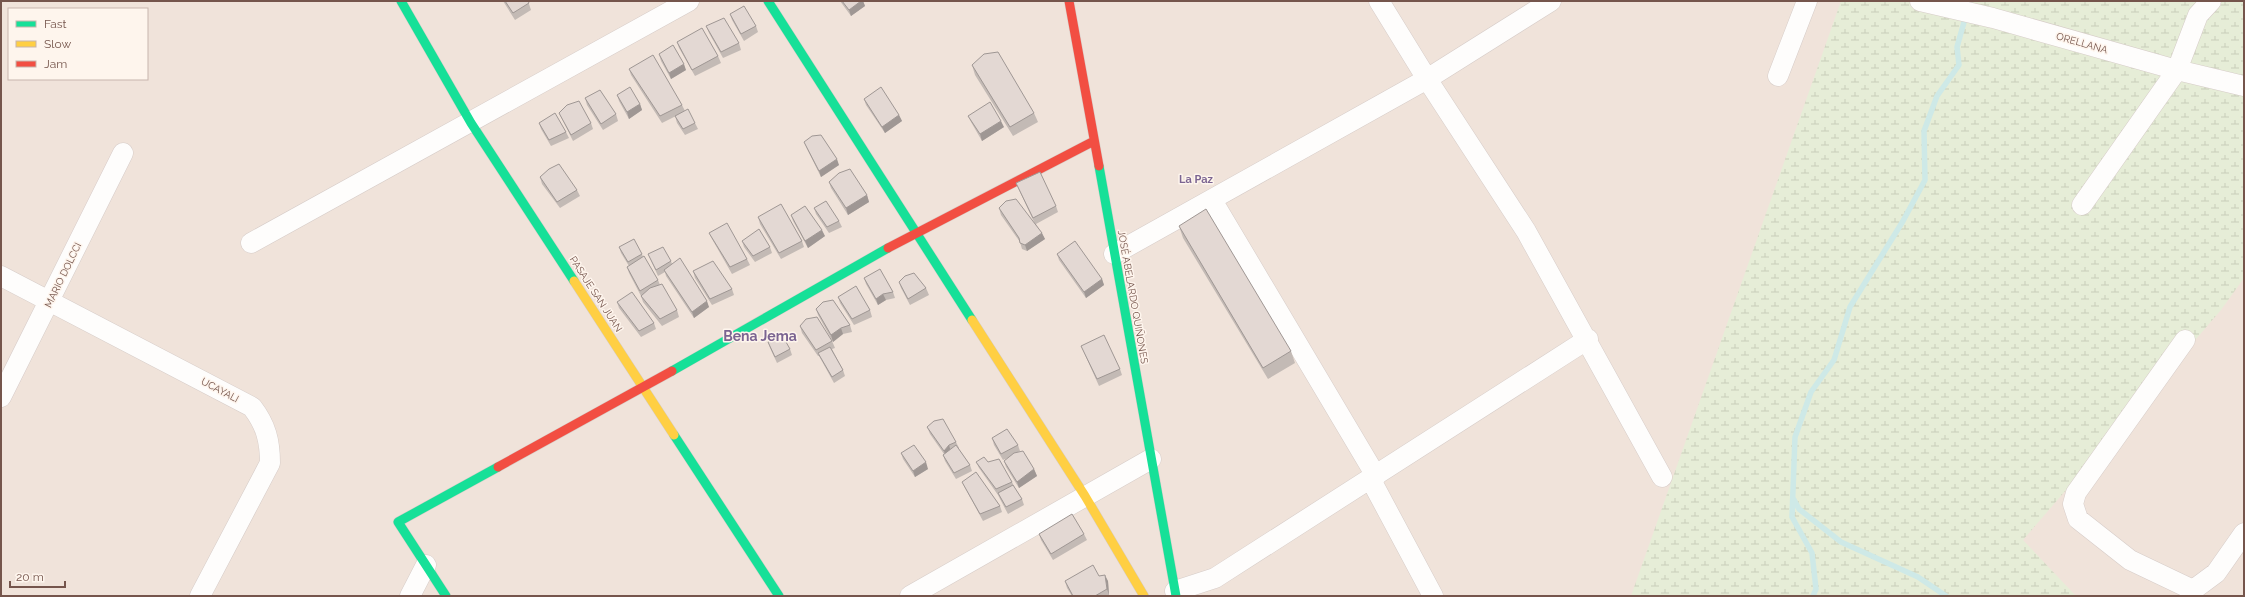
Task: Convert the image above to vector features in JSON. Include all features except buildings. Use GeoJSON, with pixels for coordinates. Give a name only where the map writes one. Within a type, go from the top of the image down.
{"type":"FeatureCollection","features":[{"type":"Feature","properties":{"kind":"street","name":"PASAJE SAN JUAN"},"geometry":{"type":"LineString","coordinates":[[401,1],[471,123],[779,596]]}},
{"type":"Feature","properties":{"kind":"street"},"geometry":{"type":"LineString","coordinates":[[251,243],[690,1]]}},
{"type":"Feature","properties":{"kind":"street"},"geometry":{"type":"LineString","coordinates":[[768,1],[1085,496],[1144,596]]}},
{"type":"Feature","properties":{"kind":"street","name":"JOSÉ ABELARDO QUIÑONES"},"geometry":{"type":"LineString","coordinates":[[1069,1],[1175,593]]}},
{"type":"Feature","properties":{"kind":"street"},"geometry":{"type":"LineString","coordinates":[[1379,1],[1427,79],[1526,231],[1588,339],[1662,477]]}},
{"type":"Feature","properties":{"kind":"street"},"geometry":{"type":"LineString","coordinates":[[1114,254],[1427,79],[1551,1]]}},
{"type":"Feature","properties":{"kind":"street"},"geometry":{"type":"LineString","coordinates":[[1778,76],[1807,1]]}},
{"type":"Feature","properties":{"kind":"street","name":"ORELLANA"},"geometry":{"type":"LineString","coordinates":[[1920,1],[1993,18],[2177,70],[2244,86]]}},
{"type":"Feature","properties":{"kind":"street"},"geometry":{"type":"LineString","coordinates":[[2082,205],[2177,70],[2198,15],[2211,1]]}},
{"type":"Feature","properties":{"kind":"street"},"geometry":{"type":"LineString","coordinates":[[446,596],[398,522],[644,387],[916,232],[1094,141]]}},
{"type":"Feature","properties":{"kind":"street","name":"MARIO DOLCCI"},"geometry":{"type":"LineString","coordinates":[[1,397],[51,301],[123,153]]}},
{"type":"Feature","properties":{"kind":"street"},"geometry":{"type":"LineString","coordinates":[[1212,200],[1373,478],[1433,596]]}},
{"type":"Feature","properties":{"kind":"street","name":"UCAYALI"},"geometry":{"type":"LineString","coordinates":[[1,276],[252,407],[261,419],[270,444],[270,463],[200,596]]}},
{"type":"Feature","properties":{"kind":"street"},"geometry":{"type":"LineString","coordinates":[[1175,593],[1215,578],[1588,339]]}},
{"type":"Feature","properties":{"kind":"street"},"geometry":{"type":"LineString","coordinates":[[2185,340],[2076,493],[2073,504],[2078,519],[2130,560],[2194,594],[2216,574],[2244,533]]}},
{"type":"Feature","properties":{"kind":"street"},"geometry":{"type":"LineString","coordinates":[[910,596],[1151,459]]}},
{"type":"Feature","properties":{"kind":"street"},"geometry":{"type":"LineString","coordinates":[[410,596],[426,565]]}},
{"type":"Feature","properties":{"kind":"shaded area"},"geometry":{"type":"Polygon","coordinates":[[[1,1],[2244,1],[2244,596],[1,596],[1,1]]]}},
{"type":"Feature","properties":{"kind":"green space"},"geometry":{"type":"Polygon","coordinates":[[[1841,1],[2244,1],[2244,278],[2221,310],[2023,540],[2076,596],[1631,596],[1841,1]]]}},
{"type":"Feature","properties":{"kind":"waterway"},"geometry":{"type":"LineString","coordinates":[[1813,596],[1816,589],[1812,553],[1792,517],[1795,437],[1811,392],[1834,360],[1850,307],[1903,221],[1925,180],[1924,131],[1937,96],[1959,65],[1957,47],[1970,1]]}},
{"type":"Feature","properties":{"kind":"waterway"},"geometry":{"type":"LineString","coordinates":[[1793,498],[1799,509],[1841,542],[1918,577],[1946,596]]}},
{"type":"Feature","properties":{"kind":"traffic: fast"},"geometry":{"type":"LineString","coordinates":[[401,1],[471,123],[574,281]]}},
{"type":"Feature","properties":{"kind":"traffic: fast"},"geometry":{"type":"LineString","coordinates":[[768,1],[972,320]]}},
{"type":"Feature","properties":{"kind":"traffic: fast"},"geometry":{"type":"LineString","coordinates":[[1099,166],[1176,596]]}},
{"type":"Feature","properties":{"kind":"traffic: fast"},"geometry":{"type":"LineString","coordinates":[[672,371],[888,248]]}},
{"type":"Feature","properties":{"kind":"traffic: fast"},"geometry":{"type":"LineString","coordinates":[[674,435],[779,596]]}},
{"type":"Feature","properties":{"kind":"traffic: fast"},"geometry":{"type":"LineString","coordinates":[[446,596],[398,522],[498,467]]}},
{"type":"Feature","properties":{"kind":"traffic: slow"},"geometry":{"type":"LineString","coordinates":[[574,281],[674,435]]}},
{"type":"Feature","properties":{"kind":"traffic: slow"},"geometry":{"type":"LineString","coordinates":[[972,320],[1085,496],[1144,596]]}},
{"type":"Feature","properties":{"kind":"traffic: jam"},"geometry":{"type":"LineString","coordinates":[[1069,1],[1099,166]]}},
{"type":"Feature","properties":{"kind":"traffic: jam"},"geometry":{"type":"LineString","coordinates":[[888,248],[1094,141]]}},
{"type":"Feature","properties":{"kind":"traffic: jam"},"geometry":{"type":"LineString","coordinates":[[498,467],[672,371]]}},
{"type":"Feature","properties":{"kind":"district","name":"La Paz"},"geometry":{"type":"Point","coordinates":[1196,179]}},
{"type":"Feature","properties":{"kind":"district","name":"Bena Jema"},"geometry":{"type":"Point","coordinates":[760,336]}}]}
